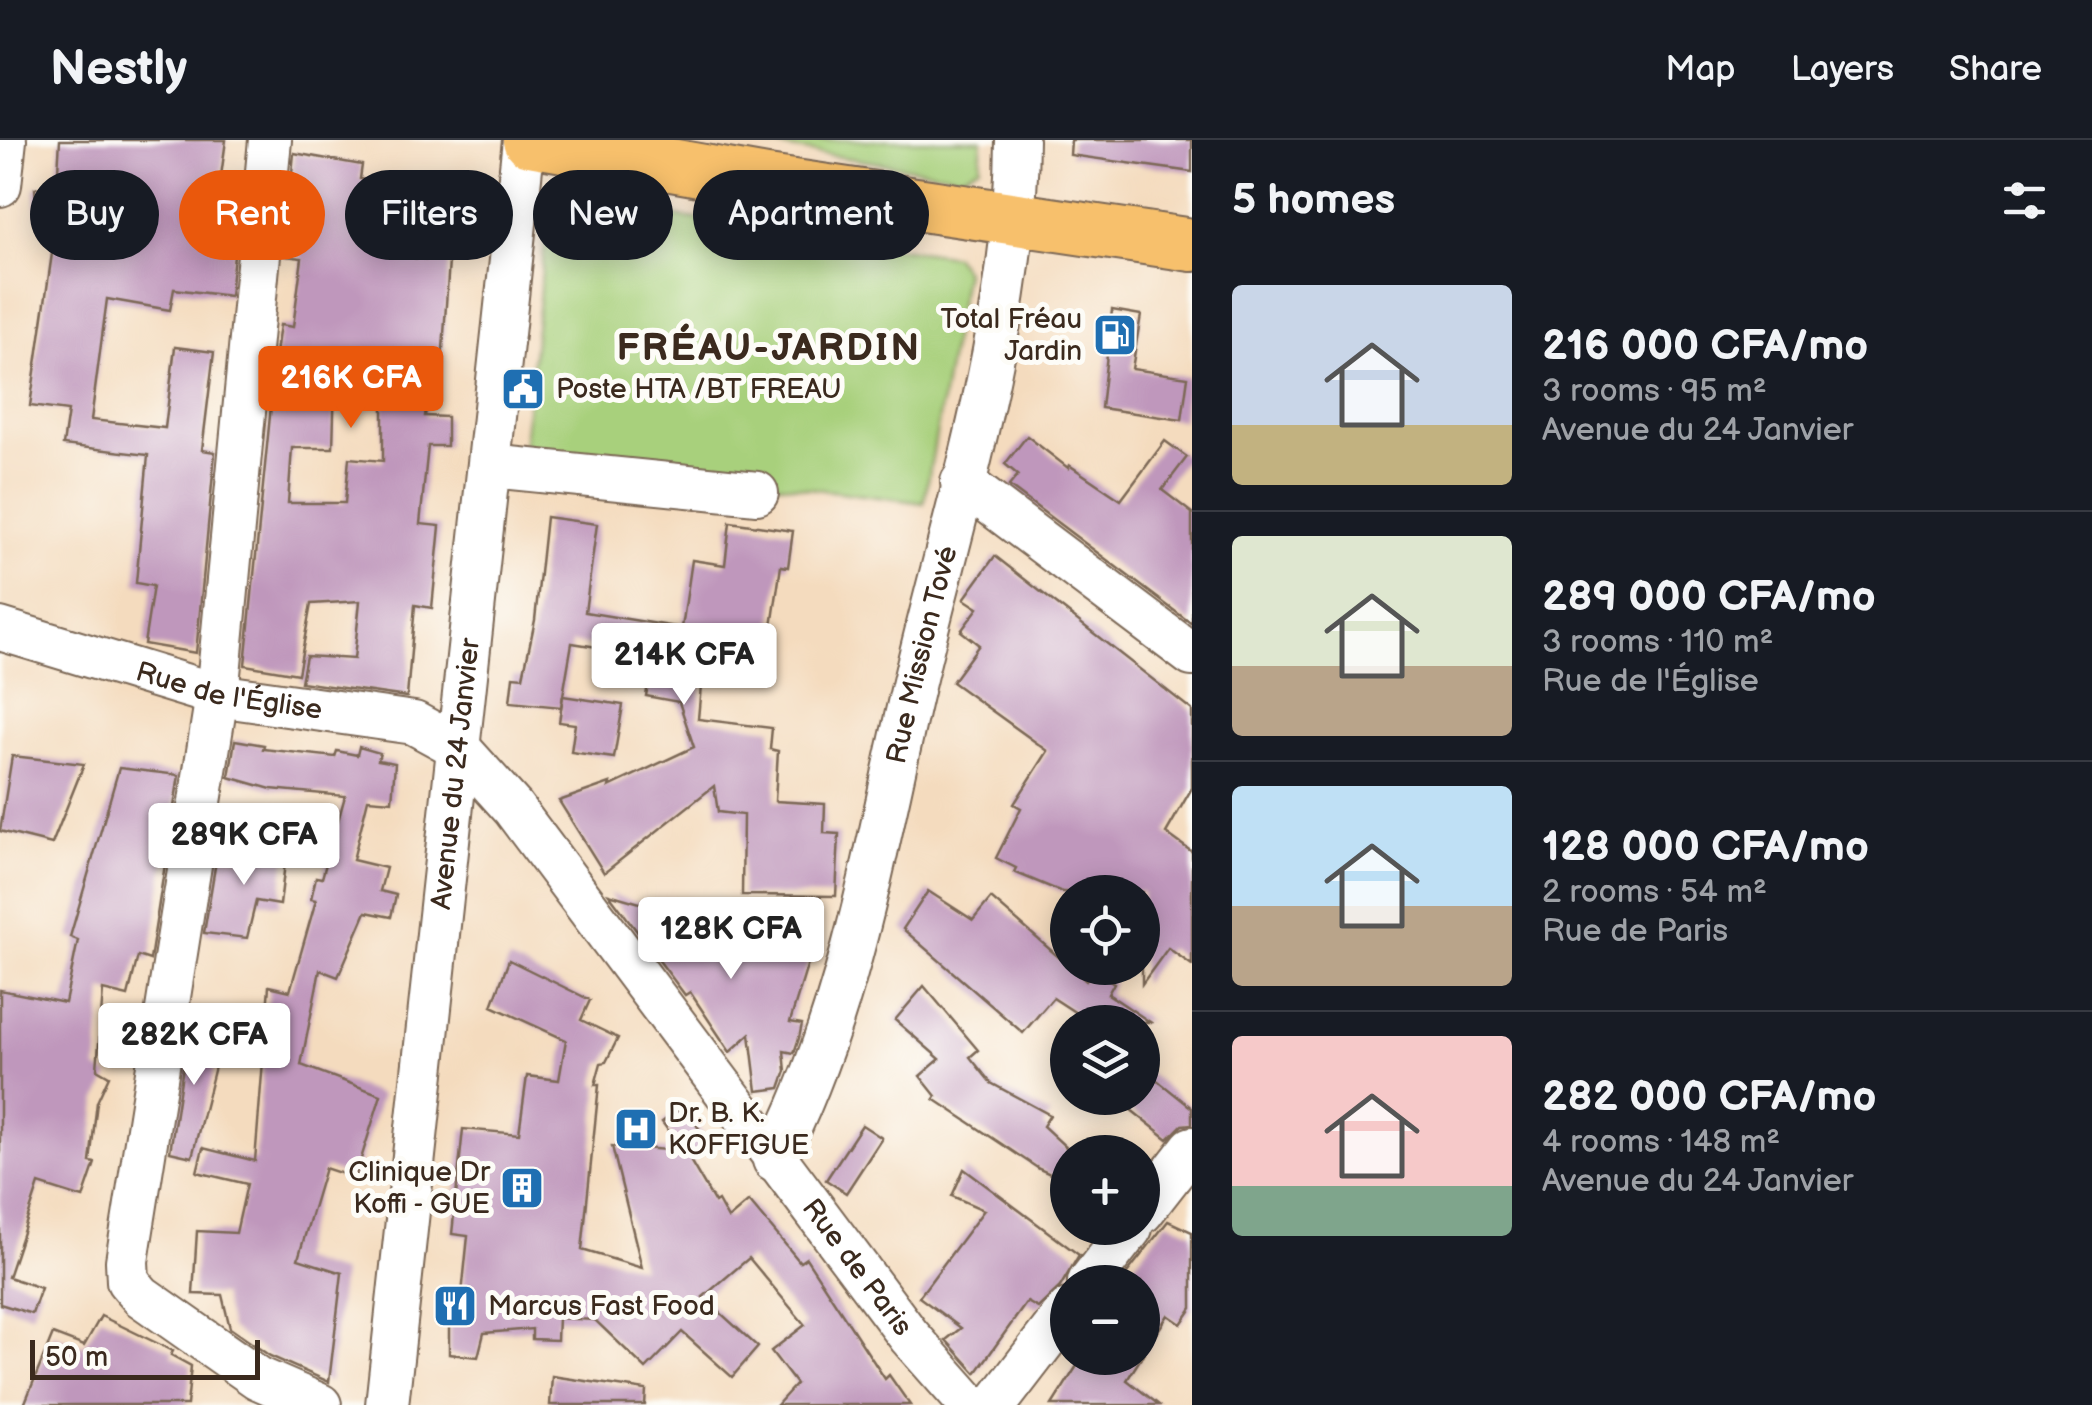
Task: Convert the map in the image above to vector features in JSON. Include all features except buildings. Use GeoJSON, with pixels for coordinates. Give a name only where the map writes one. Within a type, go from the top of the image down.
{"type":"FeatureCollection","features":[{"type":"Feature","properties":{"kind":"main road"},"geometry":{"type":"LineString","coordinates":[[526,140],[1192,245]]}},
{"type":"Feature","properties":{"kind":"street"},"geometry":{"type":"LineString","coordinates":[[0,186],[5,140]]}},
{"type":"Feature","properties":{"kind":"street"},"geometry":{"type":"LineString","coordinates":[[270,140],[217,696],[128,1261],[128,1281],[141,1296],[258,1378],[320,1405]]}},
{"type":"Feature","properties":{"kind":"street","name":"Avenue du 24 Janvier"},"geometry":{"type":"LineString","coordinates":[[387,1405],[526,140]]}},
{"type":"Feature","properties":{"kind":"street","name":"Rue Mission Tové"},"geometry":{"type":"LineString","coordinates":[[774,1160],[824,1051],[962,482],[1016,219],[1017,140]]}},
{"type":"Feature","properties":{"kind":"street"},"geometry":{"type":"LineString","coordinates":[[491,466],[757,493]]}},
{"type":"Feature","properties":{"kind":"street"},"geometry":{"type":"LineString","coordinates":[[962,482],[1192,655]]}},
{"type":"Feature","properties":{"kind":"street","name":"Rue de l'Église"},"geometry":{"type":"LineString","coordinates":[[0,628],[217,696],[414,723],[458,746]]}},
{"type":"Feature","properties":{"kind":"street","name":"Rue de Paris"},"geometry":{"type":"LineString","coordinates":[[458,746],[512,808],[909,1336],[970,1405]]}},
{"type":"Feature","properties":{"kind":"street"},"geometry":{"type":"LineString","coordinates":[[1160,1189],[1192,1148]]}},
{"type":"Feature","properties":{"kind":"street"},"geometry":{"type":"LineString","coordinates":[[1102,1265],[1117,1245]]}},
{"type":"Feature","properties":{"kind":"street"},"geometry":{"type":"LineString","coordinates":[[995,1405],[1050,1333]]}},
{"type":"Feature","properties":{"kind":"green space"},"geometry":{"type":"Polygon","coordinates":[[[733,140],[982,140],[980,166],[961,176],[733,140]]]}},
{"type":"Feature","properties":{"kind":"green space"},"geometry":{"type":"Polygon","coordinates":[[[673,216],[693,219],[693,260],[929,260],[929,252],[955,256],[965,271],[924,503],[523,451],[543,260],[673,260],[673,216]]]}},
{"type":"Feature","properties":{"kind":"place","name":"Total Fréau Jardin"},"geometry":{"type":"Point","coordinates":[1115,335]}},
{"type":"Feature","properties":{"kind":"place","name":"Poste HTA /BT FREAU"},"geometry":{"type":"Point","coordinates":[523,389]}},
{"type":"Feature","properties":{"kind":"place","name":"Dr. B. K. KOFFIGUE"},"geometry":{"type":"Point","coordinates":[636,1129]}},
{"type":"Feature","properties":{"kind":"place","name":"Clinique Dr Koffi - GUE"},"geometry":{"type":"Point","coordinates":[522,1188]}},
{"type":"Feature","properties":{"kind":"place","name":"Marcus Fast Food"},"geometry":{"type":"Point","coordinates":[455,1306]}},
{"type":"Feature","properties":{"kind":"district","name":"FRÉAU-JARDIN"},"geometry":{"type":"Point","coordinates":[769,348]}}]}
